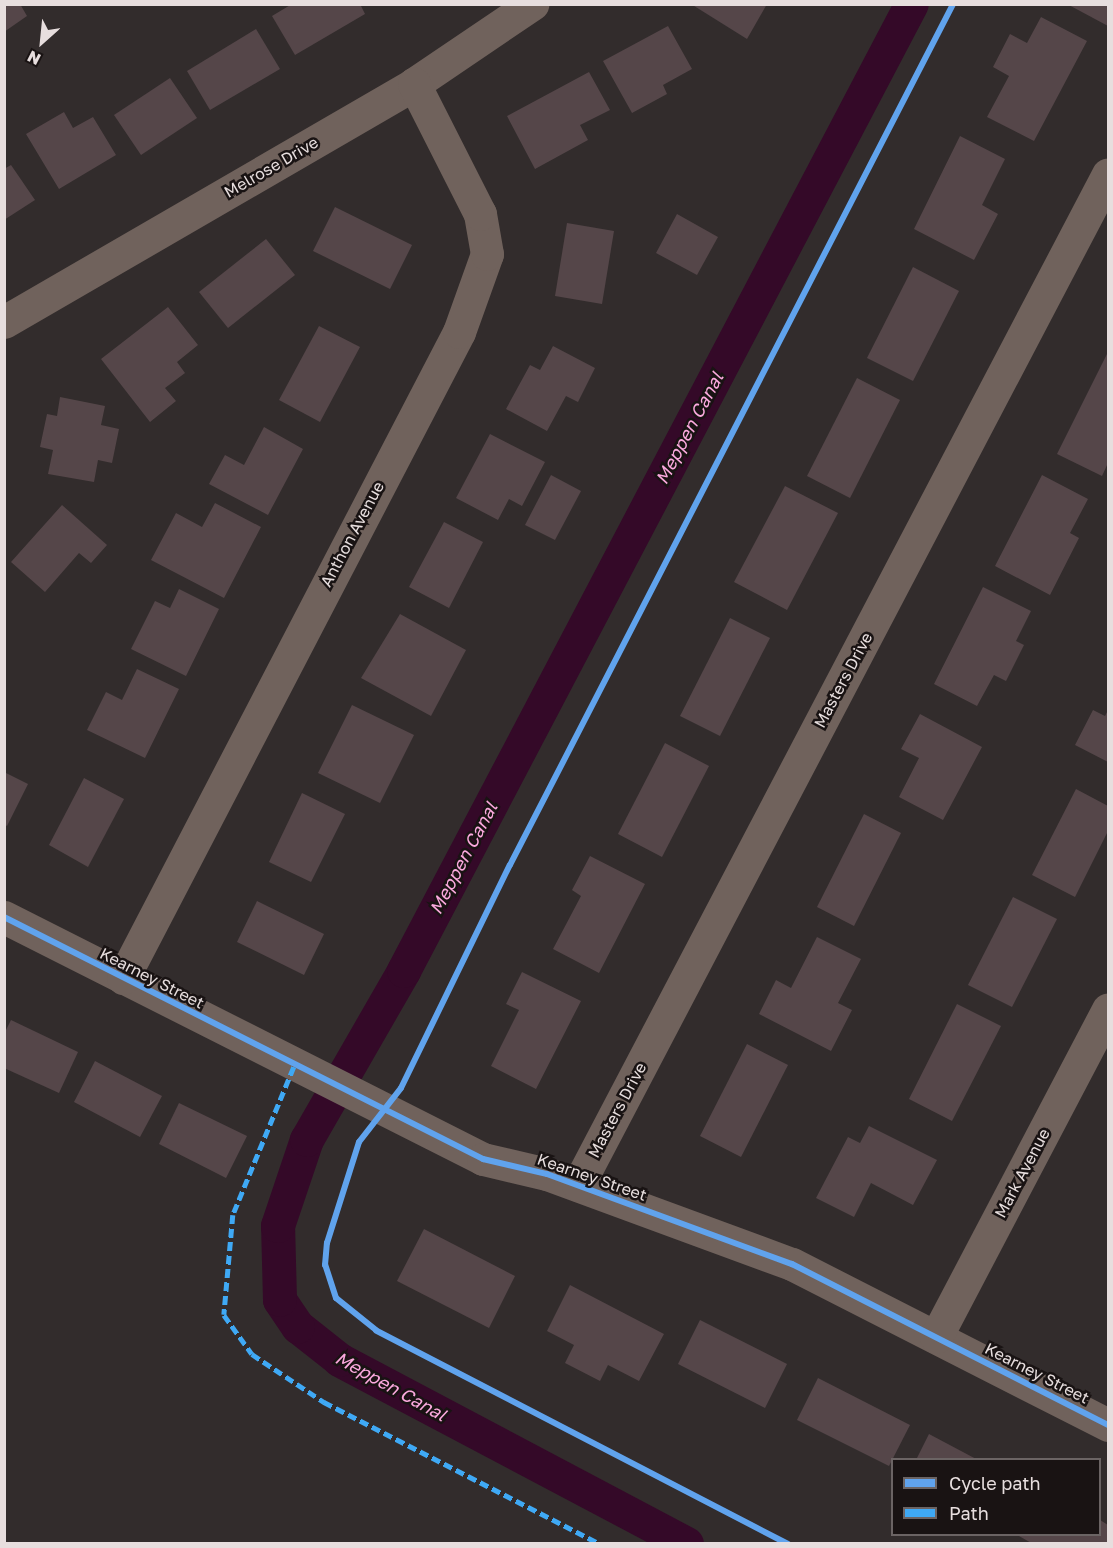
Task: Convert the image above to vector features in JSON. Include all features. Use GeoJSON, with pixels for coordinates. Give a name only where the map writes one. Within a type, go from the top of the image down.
{"type":"FeatureCollection","features":[{"type":"Feature","properties":{"kind":"street","name":"Melrose Drive"},"geometry":{"type":"LineString","coordinates":[[4,322],[414,84],[532,4]]}},
{"type":"Feature","properties":{"kind":"street","name":"Anthon Avenue"},"geometry":{"type":"LineString","coordinates":[[123,978],[459,332],[487,254],[480,214],[414,84]]}},
{"type":"Feature","properties":{"kind":"street","name":"Masters Drive"},"geometry":{"type":"LineString","coordinates":[[578,1185],[1108,174]]}},
{"type":"Feature","properties":{"kind":"street","name":"Kearney Street"},"geometry":{"type":"LineString","coordinates":[[4,917],[302,1071],[483,1159],[578,1185],[792,1264],[1108,1425]]}},
{"type":"Feature","properties":{"kind":"street","name":"Mark Avenue"},"geometry":{"type":"LineString","coordinates":[[936,1336],[1108,1009]]}},
{"type":"Feature","properties":{"kind":"building"},"geometry":{"type":"Polygon","coordinates":[[[4,4],[20,4],[27,16],[4,32],[4,4]]]}},
{"type":"Feature","properties":{"kind":"building"},"geometry":{"type":"Polygon","coordinates":[[[292,4],[360,4],[365,14],[295,55],[272,16],[292,4]]]}},
{"type":"Feature","properties":{"kind":"building"},"geometry":{"type":"Polygon","coordinates":[[[691,4],[767,4],[747,39],[691,4]]]}},
{"type":"Feature","properties":{"kind":"building"},"geometry":{"type":"Polygon","coordinates":[[[1067,4],[1108,4],[1108,26],[1067,4]]]}},
{"type":"Feature","properties":{"kind":"building"},"geometry":{"type":"Polygon","coordinates":[[[1041,17],[1087,41],[1034,141],[987,117],[1009,76],[993,67],[1010,34],[1027,43],[1041,17]]]}},
{"type":"Feature","properties":{"kind":"building"},"geometry":{"type":"Polygon","coordinates":[[[668,26],[692,69],[663,85],[667,94],[632,113],[603,61],[668,26]]]}},
{"type":"Feature","properties":{"kind":"building"},"geometry":{"type":"Polygon","coordinates":[[[256,29],[280,69],[210,110],[187,71],[256,29]]]}},
{"type":"Feature","properties":{"kind":"building"},"geometry":{"type":"Polygon","coordinates":[[[589,72],[610,110],[580,125],[588,140],[535,169],[507,116],[589,72]]]}},
{"type":"Feature","properties":{"kind":"building"},"geometry":{"type":"Polygon","coordinates":[[[170,78],[197,118],[141,155],[114,115],[170,78]]]}},
{"type":"Feature","properties":{"kind":"building"},"geometry":{"type":"Polygon","coordinates":[[[64,112],[73,128],[93,117],[116,155],[59,189],[26,134],[64,112]]]}},
{"type":"Feature","properties":{"kind":"building"},"geometry":{"type":"Polygon","coordinates":[[[960,136],[1005,159],[982,205],[998,214],[974,260],[914,229],[960,136]]]}},
{"type":"Feature","properties":{"kind":"building"},"geometry":{"type":"Polygon","coordinates":[[[11,165],[35,200],[4,220],[4,169],[11,165]]]}},
{"type":"Feature","properties":{"kind":"building"},"geometry":{"type":"Polygon","coordinates":[[[335,207],[412,245],[390,289],[313,251],[335,207]]]}},
{"type":"Feature","properties":{"kind":"building"},"geometry":{"type":"Polygon","coordinates":[[[677,214],[718,237],[697,275],[656,253],[677,214]]]}},
{"type":"Feature","properties":{"kind":"building"},"geometry":{"type":"Polygon","coordinates":[[[567,223],[614,231],[602,304],[555,296],[567,223]]]}},
{"type":"Feature","properties":{"kind":"building"},"geometry":{"type":"Polygon","coordinates":[[[266,239],[295,275],[228,328],[199,292],[266,239]]]}},
{"type":"Feature","properties":{"kind":"building"},"geometry":{"type":"Polygon","coordinates":[[[913,267],[959,291],[913,381],[867,358],[913,267]]]}},
{"type":"Feature","properties":{"kind":"building"},"geometry":{"type":"Polygon","coordinates":[[[168,307],[198,345],[177,362],[185,373],[165,388],[176,401],[150,422],[101,359],[168,307]]]}},
{"type":"Feature","properties":{"kind":"building"},"geometry":{"type":"Polygon","coordinates":[[[319,326],[360,347],[320,422],[279,400],[319,326]]]}},
{"type":"Feature","properties":{"kind":"building"},"geometry":{"type":"Polygon","coordinates":[[[553,346],[595,368],[578,402],[566,396],[547,431],[506,409],[530,365],[540,370],[553,346]]]}},
{"type":"Feature","properties":{"kind":"building"},"geometry":{"type":"Polygon","coordinates":[[[1108,352],[1108,463],[1102,476],[1057,454],[1108,352]]]}},
{"type":"Feature","properties":{"kind":"building"},"geometry":{"type":"Polygon","coordinates":[[[857,378],[900,400],[850,498],[807,476],[857,378]]]}},
{"type":"Feature","properties":{"kind":"building"},"geometry":{"type":"Polygon","coordinates":[[[60,397],[105,406],[101,425],[119,429],[112,463],[98,460],[94,482],[48,474],[53,450],[40,447],[47,414],[57,416],[60,397]]]}},
{"type":"Feature","properties":{"kind":"building"},"geometry":{"type":"Polygon","coordinates":[[[264,427],[303,449],[268,515],[209,484],[225,455],[244,465],[264,427]]]}},
{"type":"Feature","properties":{"kind":"building"},"geometry":{"type":"Polygon","coordinates":[[[490,434],[545,462],[522,506],[509,499],[498,520],[456,498],[490,434]]]}},
{"type":"Feature","properties":{"kind":"building"},"geometry":{"type":"Polygon","coordinates":[[[551,475],[581,491],[555,540],[525,525],[551,475]]]}},
{"type":"Feature","properties":{"kind":"building"},"geometry":{"type":"Polygon","coordinates":[[[1042,475],[1088,499],[1070,533],[1079,538],[1050,595],[995,566],[1042,475]]]}},
{"type":"Feature","properties":{"kind":"building"},"geometry":{"type":"Polygon","coordinates":[[[785,486],[838,513],[787,610],[734,582],[785,486]]]}},
{"type":"Feature","properties":{"kind":"building"},"geometry":{"type":"Polygon","coordinates":[[[215,503],[261,527],[224,598],[151,560],[176,513],[202,527],[215,503]]]}},
{"type":"Feature","properties":{"kind":"building"},"geometry":{"type":"Polygon","coordinates":[[[62,505],[107,545],[91,563],[79,553],[45,592],[11,562],[62,505]]]}},
{"type":"Feature","properties":{"kind":"building"},"geometry":{"type":"Polygon","coordinates":[[[444,522],[483,542],[449,608],[409,587],[444,522]]]}},
{"type":"Feature","properties":{"kind":"building"},"geometry":{"type":"Polygon","coordinates":[[[983,587],[1031,611],[1016,641],[1024,645],[1006,681],[994,675],[977,706],[934,684],[983,587]]]}},
{"type":"Feature","properties":{"kind":"building"},"geometry":{"type":"Polygon","coordinates":[[[179,589],[219,609],[186,676],[131,649],[155,601],[170,608],[179,589]]]}},
{"type":"Feature","properties":{"kind":"building"},"geometry":{"type":"Polygon","coordinates":[[[400,614],[466,650],[431,716],[361,678],[400,614]]]}},
{"type":"Feature","properties":{"kind":"building"},"geometry":{"type":"Polygon","coordinates":[[[730,618],[770,638],[720,736],[680,716],[730,618]]]}},
{"type":"Feature","properties":{"kind":"building"},"geometry":{"type":"Polygon","coordinates":[[[137,669],[179,689],[145,758],[87,730],[106,692],[122,700],[137,669]]]}},
{"type":"Feature","properties":{"kind":"building"},"geometry":{"type":"Polygon","coordinates":[[[352,705],[414,735],[380,803],[318,773],[352,705]]]}},
{"type":"Feature","properties":{"kind":"building"},"geometry":{"type":"Polygon","coordinates":[[[1093,710],[1105,716],[1108,710],[1108,762],[1075,745],[1093,710]]]}},
{"type":"Feature","properties":{"kind":"building"},"geometry":{"type":"Polygon","coordinates":[[[920,714],[982,747],[943,820],[899,797],[919,758],[901,749],[920,714]]]}},
{"type":"Feature","properties":{"kind":"building"},"geometry":{"type":"Polygon","coordinates":[[[665,743],[709,766],[662,857],[618,834],[665,743]]]}},
{"type":"Feature","properties":{"kind":"building"},"geometry":{"type":"Polygon","coordinates":[[[4,772],[28,784],[7,826],[4,824],[4,772]]]}},
{"type":"Feature","properties":{"kind":"building"},"geometry":{"type":"Polygon","coordinates":[[[84,778],[124,799],[88,867],[49,845],[84,778]]]}},
{"type":"Feature","properties":{"kind":"building"},"geometry":{"type":"Polygon","coordinates":[[[1076,789],[1108,806],[1108,831],[1075,897],[1032,875],[1076,789]]]}},
{"type":"Feature","properties":{"kind":"building"},"geometry":{"type":"Polygon","coordinates":[[[302,793],[345,814],[311,882],[269,862],[302,793]]]}},
{"type":"Feature","properties":{"kind":"building"},"geometry":{"type":"Polygon","coordinates":[[[864,814],[901,833],[854,926],[817,907],[864,814]]]}},
{"type":"Feature","properties":{"kind":"building"},"geometry":{"type":"Polygon","coordinates":[[[590,856],[645,884],[599,973],[553,949],[581,896],[572,890],[590,856]]]}},
{"type":"Feature","properties":{"kind":"building"},"geometry":{"type":"Polygon","coordinates":[[[1013,897],[1057,919],[1012,1007],[968,985],[1013,897]]]}},
{"type":"Feature","properties":{"kind":"building"},"geometry":{"type":"Polygon","coordinates":[[[257,901],[324,934],[304,975],[237,942],[257,901]]]}},
{"type":"Feature","properties":{"kind":"building"},"geometry":{"type":"Polygon","coordinates":[[[817,937],[861,959],[838,1003],[852,1010],[831,1051],[759,1014],[776,980],[791,988],[817,937]]]}},
{"type":"Feature","properties":{"kind":"building"},"geometry":{"type":"Polygon","coordinates":[[[522,972],[581,1001],[536,1089],[491,1066],[519,1010],[506,1004],[522,972]]]}},
{"type":"Feature","properties":{"kind":"building"},"geometry":{"type":"Polygon","coordinates":[[[957,1004],[1001,1026],[952,1121],[909,1099],[957,1004]]]}},
{"type":"Feature","properties":{"kind":"building"},"geometry":{"type":"Polygon","coordinates":[[[11,1020],[78,1052],[59,1093],[4,1068],[4,1034],[11,1020]]]}},
{"type":"Feature","properties":{"kind":"building"},"geometry":{"type":"Polygon","coordinates":[[[747,1044],[788,1065],[741,1157],[700,1136],[747,1044]]]}},
{"type":"Feature","properties":{"kind":"building"},"geometry":{"type":"Polygon","coordinates":[[[95,1061],[162,1096],[140,1137],[74,1102],[95,1061]]]}},
{"type":"Feature","properties":{"kind":"building"},"geometry":{"type":"Polygon","coordinates":[[[179,1103],[247,1136],[226,1178],[159,1144],[179,1103]]]}},
{"type":"Feature","properties":{"kind":"building"},"geometry":{"type":"Polygon","coordinates":[[[869,1126],[937,1160],[913,1205],[871,1183],[854,1217],[816,1198],[848,1137],[860,1143],[869,1126]]]}},
{"type":"Feature","properties":{"kind":"building"},"geometry":{"type":"Polygon","coordinates":[[[424,1229],[515,1276],[489,1328],[397,1281],[424,1229]]]}},
{"type":"Feature","properties":{"kind":"building"},"geometry":{"type":"Polygon","coordinates":[[[570,1285],[664,1334],[639,1381],[608,1365],[600,1381],[565,1363],[574,1345],[547,1331],[570,1285]]]}},
{"type":"Feature","properties":{"kind":"building"},"geometry":{"type":"Polygon","coordinates":[[[700,1320],[787,1364],[765,1408],[678,1364],[700,1320]]]}},
{"type":"Feature","properties":{"kind":"building"},"geometry":{"type":"Polygon","coordinates":[[[818,1378],[910,1425],[893,1458],[891,1458],[889,1466],[797,1420],[818,1378]]]}},
{"type":"Feature","properties":{"kind":"building"},"geometry":{"type":"Polygon","coordinates":[[[929,1434],[974,1458],[917,1458],[929,1434]]]}},
{"type":"Feature","properties":{"kind":"building"},"geometry":{"type":"Polygon","coordinates":[[[1101,1521],[1108,1525],[1108,1544],[1033,1544],[1019,1536],[1101,1536],[1101,1521]]]}},
{"type":"Feature","properties":{"kind":"waterway","name":"Meppen Canal"},"geometry":{"type":"LineString","coordinates":[[687,1544],[340,1360],[298,1327],[280,1300],[278,1226],[307,1140],[404,971],[912,4]]}},
{"type":"Feature","properties":{"kind":"marked path"},"geometry":{"type":"LineString","coordinates":[[294,1067],[233,1215],[224,1315],[252,1354],[324,1402],[600,1544]]}},
{"type":"Feature","properties":{"kind":"cycle path"},"geometry":{"type":"LineString","coordinates":[[788,1544],[376,1330],[336,1298],[325,1265],[327,1243],[359,1142],[401,1088],[510,865],[953,4]]}},
{"type":"Feature","properties":{"kind":"cycle path"},"geometry":{"type":"LineString","coordinates":[[4,917],[483,1159],[547,1174],[792,1264],[1108,1425]]}}]}
